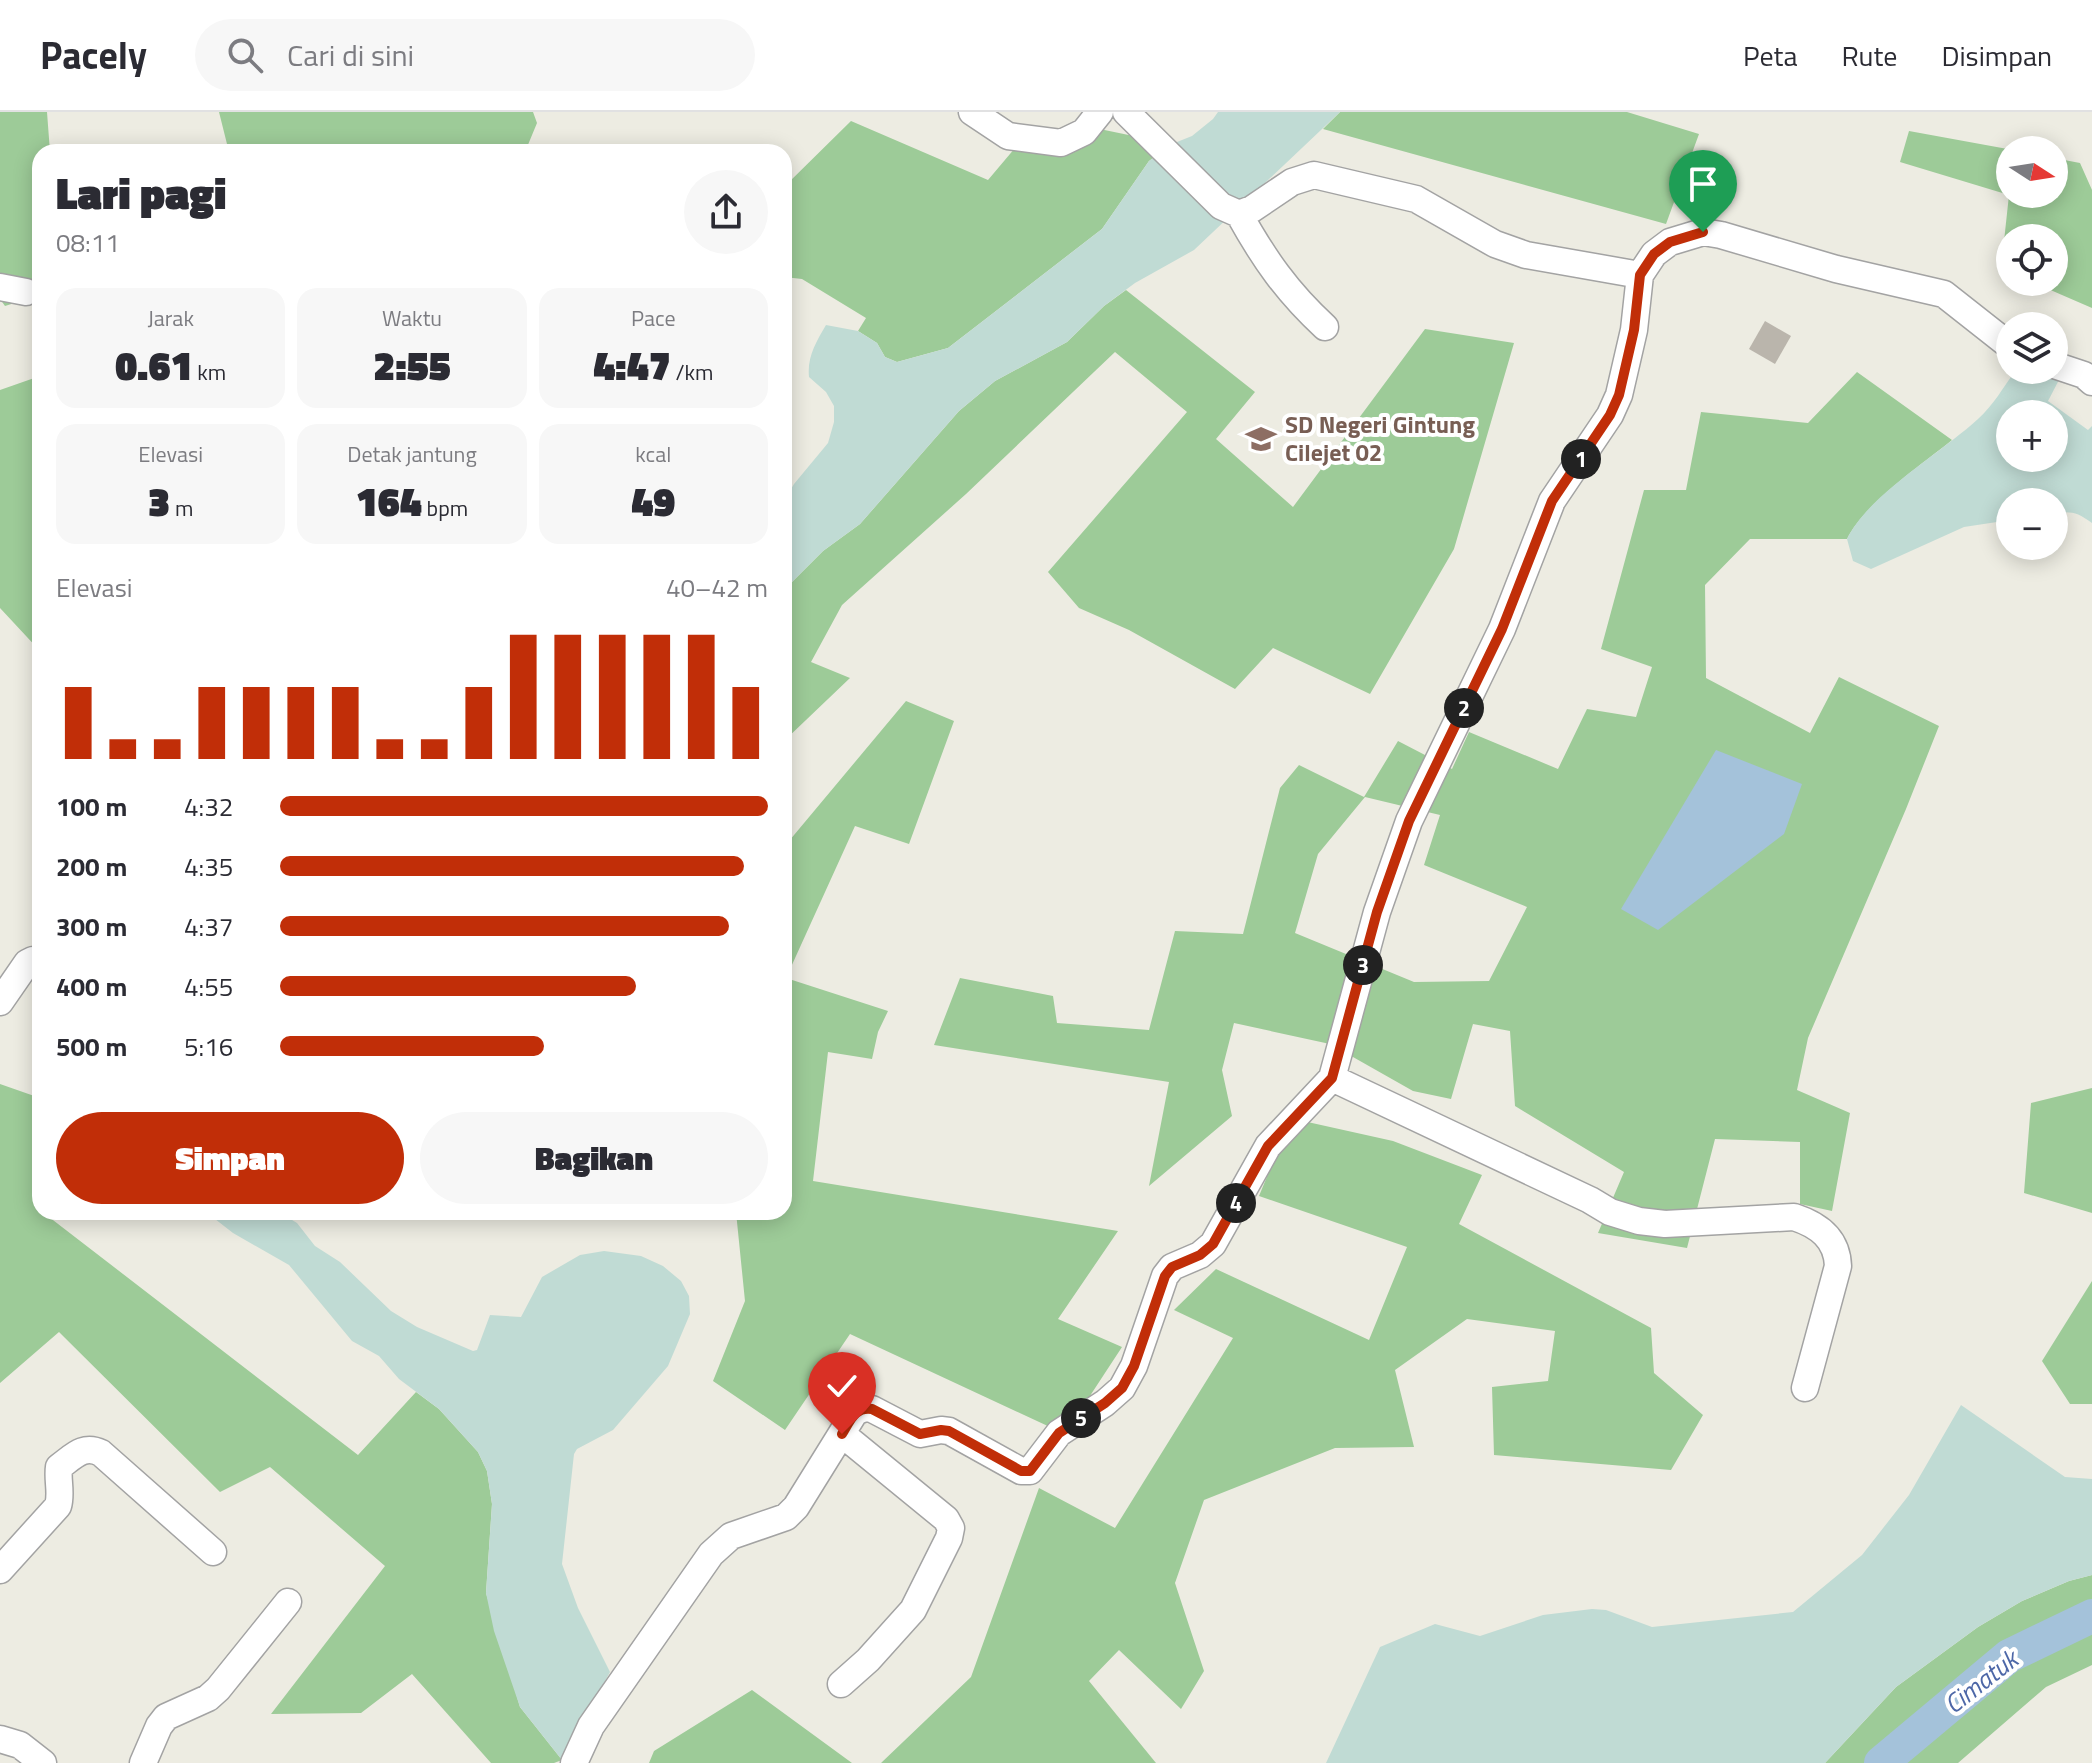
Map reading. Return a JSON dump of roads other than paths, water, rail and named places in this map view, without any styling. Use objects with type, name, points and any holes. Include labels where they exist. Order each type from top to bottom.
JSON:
[{"type":"street","points":[[972,112],[1008,136],[1061,143],[1084,132],[1100,112]]},
{"type":"street","points":[[1126,112],[1221,206],[1239,214],[1262,256],[1300,304],[1325,327]]},
{"type":"street","points":[[1239,214],[1252,209],[1292,182],[1314,175],[1416,199],[1495,244],[1526,255],[1640,275]]},
{"type":"street","points":[[574,1763],[591,1726],[711,1554],[731,1536],[786,1517],[796,1507],[855,1412],[872,1409],[920,1434],[949,1431],[1021,1471],[1030,1471],[1059,1433],[1122,1388],[1134,1366],[1165,1276],[1172,1267],[1200,1255],[1213,1244],[1268,1146],[1332,1078],[1377,912],[1409,821],[1502,629],[1552,501],[1610,415],[1619,395],[1634,330],[1640,275],[1654,254],[1670,242],[1703,232],[1721,235],[1836,269],[1944,294],[1996,335]]},
{"type":"street","points":[[0,287],[26,292]]},
{"type":"street","points":[[2068,370],[2084,375],[2092,382]]},
{"type":"street","points":[[0,1002],[27,963],[32,960]]},
{"type":"street","points":[[1332,1078],[1610,1212],[1639,1221],[1665,1224],[1794,1217],[1811,1222],[1823,1231],[1838,1252],[1838,1266],[1805,1388]]},
{"type":"street","points":[[841,1684],[868,1660],[913,1610],[951,1528],[946,1519],[842,1434]]},
{"type":"street","points":[[0,1570],[58,1506],[59,1467],[82,1450],[93,1449],[213,1552]]},
{"type":"street","points":[[143,1763],[166,1717],[208,1698],[218,1689],[288,1602]]},
{"type":"street","points":[[0,1739],[20,1745],[43,1763]]},
{"type":"waterway","name":"Cimatuk","points":[[1881,1763],[2009,1656],[2092,1616]]},
{"type":"place","name":"SD Negeri Gintung Cilejet 02","points":[[1261,439]]}]
